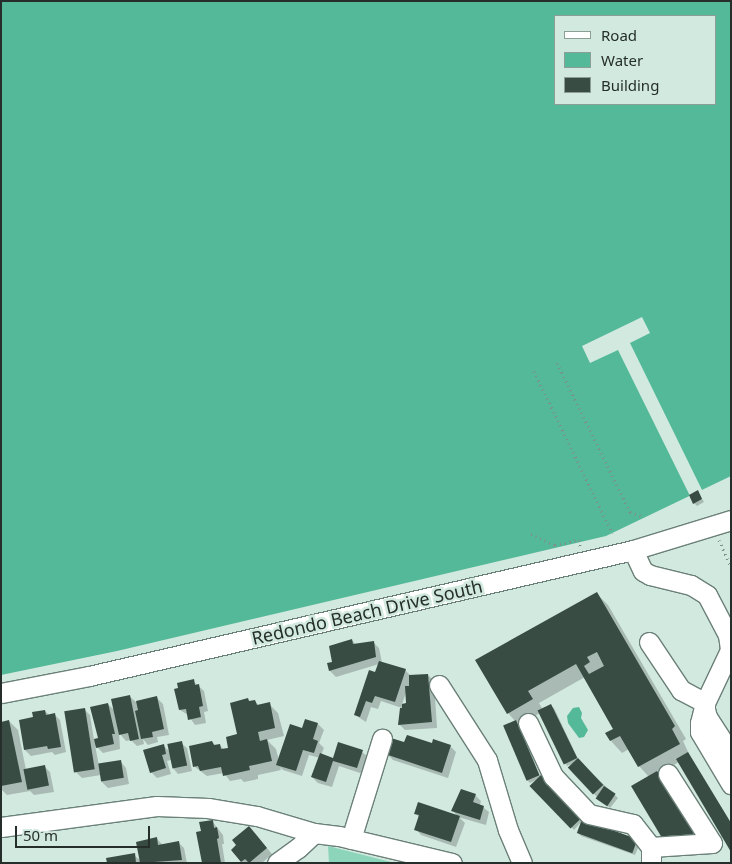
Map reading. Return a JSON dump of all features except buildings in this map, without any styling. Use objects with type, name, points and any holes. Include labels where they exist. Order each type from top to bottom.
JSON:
[{"type":"street","name":"Redondo Beach Drive South","points":[[1,693],[89,676],[633,550],[731,520]]},
{"type":"street","points":[[633,550],[643,571],[650,575],[691,585],[707,595],[728,635],[729,660],[705,703],[700,723],[700,732],[731,784]]},
{"type":"street","points":[[649,642],[681,690],[705,703]]},
{"type":"street","points":[[439,685],[487,760],[508,830],[522,863]]},
{"type":"street","points":[[705,703],[706,718],[731,754]]},
{"type":"street","points":[[528,723],[552,776],[589,814],[634,824],[651,855],[712,842],[668,774]]},
{"type":"street","points":[[351,839],[382,739]]},
{"type":"street","points":[[1,827],[157,806],[208,808],[257,816],[314,833],[351,839],[452,863]]},
{"type":"street","points":[[277,863],[298,848],[314,833]]},
{"type":"path","points":[[557,363],[630,512],[644,518]]},
{"type":"path","points":[[534,371],[612,533]]},
{"type":"path","points":[[530,534],[555,545],[579,540]]},
{"type":"shaded area","points":[[328,846],[395,863],[329,863]]},
{"type":"water","points":[[1,1],[731,1],[731,476],[606,536],[117,651],[1,675]]},
{"type":"water","points":[[579,707],[582,713],[581,718],[588,730],[584,737],[579,738],[568,723],[567,716],[573,708]]},
{"type":"pier","points":[[642,317],[650,333],[630,343],[703,492],[691,498],[618,350],[590,363],[582,346]]}]
